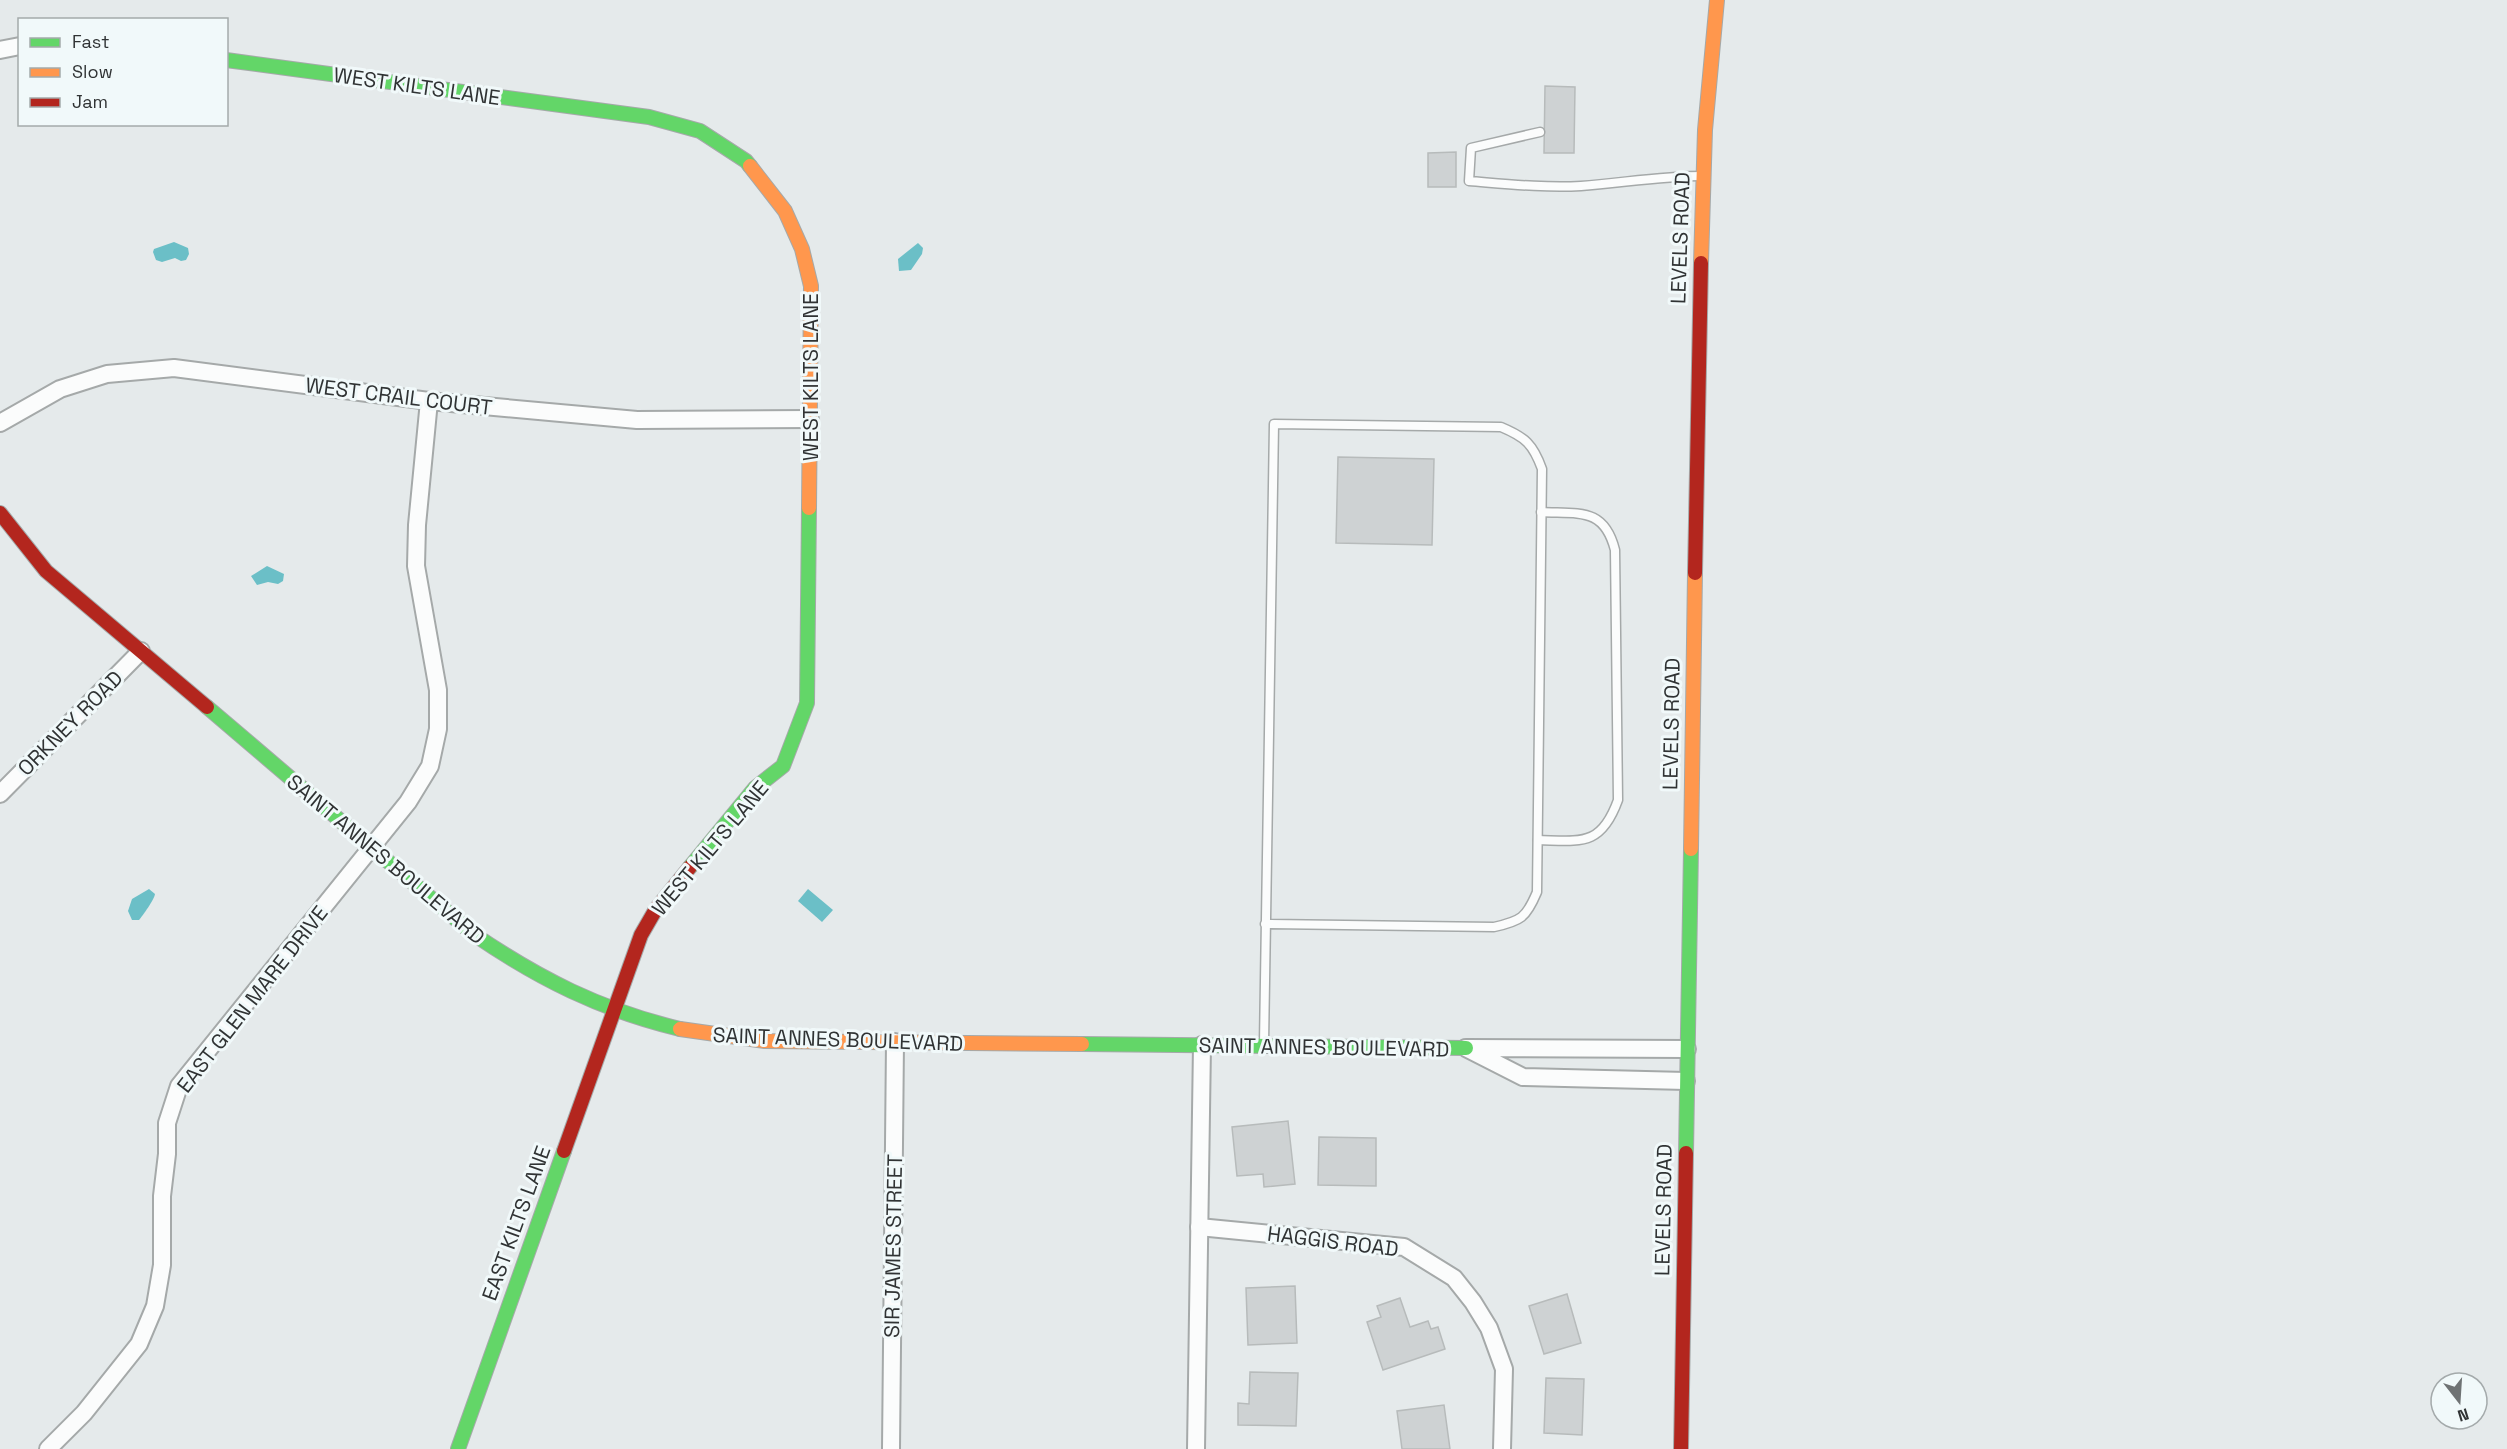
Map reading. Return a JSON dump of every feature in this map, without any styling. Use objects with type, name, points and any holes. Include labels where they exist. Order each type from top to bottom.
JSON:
[{"type":"street","name":"LEVELS ROAD","points":[[1681,1449],[1703,176],[1717,0]]},
{"type":"street","points":[[0,50],[18,46]]},
{"type":"street","name":"WEST KILTS LANE","points":[[228,60],[649,117],[700,131],[746,161],[784,211],[802,249],[811,286],[807,703],[795,740],[783,766],[755,788],[656,909],[641,935],[613,1011]]},
{"type":"street","name":"WEST CRAIL COURT","points":[[0,423],[60,389],[107,375],[174,368],[429,401],[637,420],[810,419]]},
{"type":"street","name":"EAST GLEN MARE DRIVE","points":[[48,1449],[84,1413],[139,1344],[155,1306],[162,1266],[162,1196],[167,1123],[179,1086],[408,802],[430,766],[438,729],[438,690],[416,566],[417,525],[429,401]]},
{"type":"street","name":"SAINT ANNES BOULEVARD","points":[[0,513],[46,571],[446,912],[501,955],[559,988],[646,1023],[724,1038],[765,1041],[1687,1049]]},
{"type":"street","name":"ORKNEY ROAD","points":[[0,794],[141,651]]},
{"type":"street","name":"EAST KILTS LANE","points":[[458,1449],[613,1011]]},
{"type":"street","name":"SIR JAMES STREET","points":[[891,1449],[895,1042]]},
{"type":"street","points":[[1196,1449],[1202,1045]]},
{"type":"street","name":"SAINT ANNES BOULEVARD","points":[[1466,1048],[1523,1077],[1686,1081]]},
{"type":"street","name":"HAGGIS ROAD","points":[[1199,1227],[1404,1247],[1454,1278],[1473,1302],[1489,1328],[1504,1370],[1502,1449]]},
{"type":"lane","points":[[1540,132],[1471,148],[1469,181],[1543,187],[1581,186],[1670,176],[1703,176]]},
{"type":"lane","points":[[1263,1046],[1265,924],[1274,424],[1501,427],[1520,435],[1535,450],[1542,469],[1537,892],[1528,913],[1514,923],[1494,927],[1265,924]]},
{"type":"lane","points":[[1538,840],[1581,841],[1597,835],[1611,819],[1618,800],[1615,550],[1611,534],[1603,523],[1588,515],[1541,512]]},
{"type":"water","points":[[174,242],[188,248],[189,254],[186,260],[181,261],[175,258],[162,262],[156,260],[154,249]]},
{"type":"water","points":[[918,243],[923,248],[922,254],[911,270],[899,271],[898,259]]},
{"type":"water","points":[[267,566],[284,574],[283,581],[278,584],[268,582],[257,585],[251,576]]},
{"type":"water","points":[[149,889],[155,894],[153,900],[139,920],[132,920],[128,911],[132,899]]},
{"type":"water","points":[[808,889],[833,910],[822,922],[798,901]]},
{"type":"building","points":[[1545,86],[1575,87],[1574,153],[1544,153]]},
{"type":"building","points":[[1456,152],[1456,187],[1428,187],[1428,153]]},
{"type":"building","points":[[1338,457],[1434,459],[1432,545],[1336,543]]},
{"type":"building","points":[[1288,1121],[1295,1184],[1264,1187],[1263,1174],[1237,1176],[1232,1127]]},
{"type":"building","points":[[1319,1137],[1376,1138],[1376,1186],[1318,1185]]},
{"type":"building","points":[[1295,1286],[1297,1343],[1248,1345],[1246,1288]]},
{"type":"building","points":[[1567,1294],[1581,1343],[1544,1354],[1529,1306]]},
{"type":"building","points":[[1400,1298],[1410,1327],[1428,1321],[1431,1329],[1438,1327],[1445,1349],[1383,1370],[1367,1322],[1381,1317],[1377,1306]]},
{"type":"building","points":[[1250,1372],[1298,1373],[1296,1426],[1238,1425],[1238,1403],[1249,1404]]},
{"type":"building","points":[[1546,1378],[1584,1379],[1582,1435],[1544,1433]]},
{"type":"building","points":[[1444,1405],[1450,1449],[1402,1449],[1397,1411]]},
{"type":"traffic: fast","points":[[228,60],[649,117],[700,131],[746,161],[750,166]]},
{"type":"traffic: fast","points":[[690,867],[755,788],[783,766],[807,703],[809,508]]},
{"type":"traffic: fast","points":[[207,707],[472,933],[546,979],[597,1002],[680,1029]]},
{"type":"traffic: fast","points":[[1686,1153],[1691,849]]},
{"type":"traffic: fast","points":[[1082,1044],[1466,1048]]},
{"type":"traffic: fast","points":[[458,1449],[564,1151]]},
{"type":"traffic: slow","points":[[1701,263],[1705,130],[1717,0]]},
{"type":"traffic: slow","points":[[750,166],[785,211],[802,249],[811,286],[809,508]]},
{"type":"traffic: slow","points":[[1691,849],[1695,573]]},
{"type":"traffic: slow","points":[[680,1029],[765,1041],[1082,1044]]},
{"type":"traffic: jam","points":[[1695,573],[1701,263]]},
{"type":"traffic: jam","points":[[0,513],[46,571],[207,707]]},
{"type":"traffic: jam","points":[[564,1151],[641,935],[656,909],[690,867]]},
{"type":"traffic: jam","points":[[1681,1449],[1686,1153]]}]
